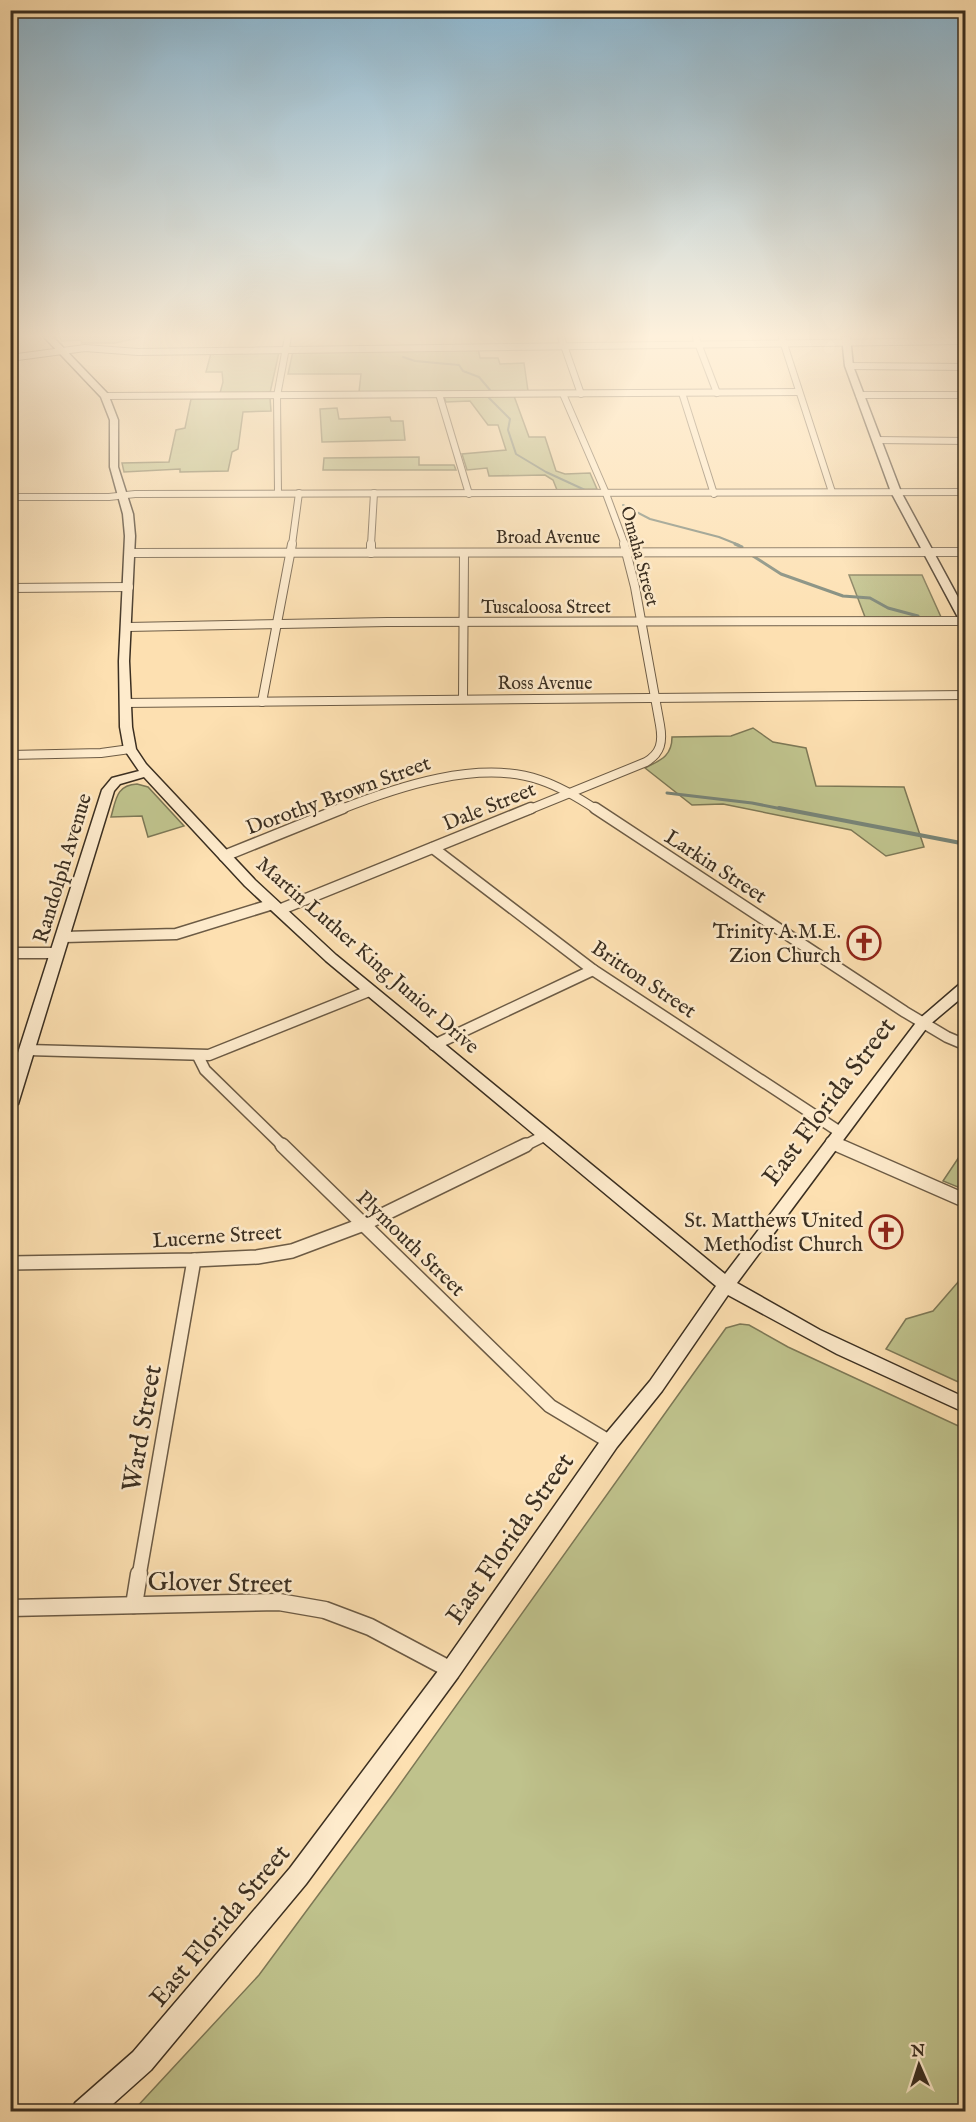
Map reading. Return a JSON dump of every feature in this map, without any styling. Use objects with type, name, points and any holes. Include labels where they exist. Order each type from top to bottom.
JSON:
[{"type":"main road","name":"Martin Luther King Junior Drive","points":[[114,436],[113,461],[129,524],[131,553],[124,703],[130,749],[147,772],[224,856],[276,907],[369,991],[726,1285],[762,1308],[855,1355],[966,1406]]},
{"type":"main road","points":[[874,436],[896,492],[965,622]]},
{"type":"main road","name":"Randolph Avenue","points":[[10,1104],[108,790],[117,781],[147,772]]},
{"type":"main road","name":"East Florida Street","points":[[84,2112],[142,2061],[298,1876],[451,1670],[610,1442],[656,1386],[726,1285],[836,1137],[923,1023],[966,986]]},
{"type":"street","points":[[277,436],[278,493]]},
{"type":"street","points":[[452,436],[469,494]]},
{"type":"street","name":"Omaha Street","points":[[581,436],[607,494],[627,552],[643,622],[654,698]]},
{"type":"street","points":[[696,436],[714,494]]},
{"type":"street","points":[[814,436],[832,492]]},
{"type":"street","points":[[876,440],[966,441]]},
{"type":"street","points":[[10,497],[99,498],[122,495],[278,493],[966,492]]},
{"type":"street","points":[[262,702],[291,553],[299,493]]},
{"type":"street","points":[[371,553],[374,493]]},
{"type":"street","points":[[463,698],[464,552]]},
{"type":"street","name":"Broad Avenue","points":[[131,553],[966,552]]},
{"type":"street","points":[[10,588],[129,587]]},
{"type":"street","name":"Tuscaloosa Street","points":[[127,627],[276,623],[965,622]]},
{"type":"street","name":"Ross Avenue","points":[[124,703],[966,695]]},
{"type":"street","name":"Dale Street","points":[[64,937],[176,934],[276,907],[433,848],[631,768],[658,752],[661,742],[654,698]]},
{"type":"street","points":[[10,756],[101,753],[130,749]]},
{"type":"street","name":"Dorothy Brown Street","points":[[224,856],[351,805],[447,775],[484,772],[520,775],[553,784],[570,792]]},
{"type":"street","name":"Larkin Street","points":[[570,792],[923,1023],[947,1038],[966,1045]]},
{"type":"street","name":"Britton Street","points":[[433,848],[593,970],[836,1137],[966,1201]]},
{"type":"street","points":[[10,953],[58,953]]},
{"type":"street","points":[[434,1045],[593,970]]},
{"type":"street","points":[[28,1050],[198,1056],[219,1052],[369,991]]},
{"type":"street","name":"Plymouth Street","points":[[198,1056],[205,1070],[550,1406],[610,1442]]},
{"type":"street","name":"Lucerne Street","points":[[10,1263],[194,1260],[257,1257],[291,1251],[364,1224],[544,1136]]},
{"type":"street","name":"Ward Street","points":[[134,1605],[194,1260]]},
{"type":"street","name":"Glover Street","points":[[10,1608],[279,1602],[325,1610],[370,1627],[451,1670]]},
{"type":"green space","points":[[175,436],[240,436],[238,449],[232,452],[228,471],[180,472],[180,469],[124,472],[122,463],[169,462]]},
{"type":"green space","points":[[322,436],[405,436],[405,440],[322,442]]},
{"type":"green space","points":[[502,436],[545,437],[556,471],[565,474],[590,473],[597,489],[557,490],[553,480],[545,475],[489,476],[487,468],[467,470],[462,454],[506,450]]},
{"type":"green space","points":[[419,457],[419,465],[454,465],[456,470],[323,470],[324,458]]},
{"type":"green space","points":[[849,575],[922,575],[941,617],[865,617]]},
{"type":"green space","points":[[753,728],[773,742],[806,748],[816,786],[904,787],[924,847],[886,856],[851,830],[723,804],[692,805],[645,768],[661,760],[668,753],[672,737],[731,736]]},
{"type":"green space","points":[[137,784],[148,787],[184,826],[148,837],[142,816],[111,817],[121,790]]},
{"type":"green space","points":[[965,1148],[965,1190],[943,1181]]},
{"type":"green space","points":[[965,1274],[965,1385],[886,1349],[906,1319],[933,1311]]},
{"type":"green space","points":[[740,1324],[749,1325],[788,1347],[965,1429],[965,2111],[133,2111],[259,1975],[393,1794],[726,1328]]},
{"type":"waterway","points":[[510,436],[516,454],[546,472],[585,490]]},
{"type":"waterway","points":[[623,505],[650,519],[719,537],[739,545]]},
{"type":"waterway","points":[[735,544],[742,547]]},
{"type":"waterway","points":[[753,556],[781,574],[843,596],[870,598],[888,608],[918,616]]},
{"type":"waterway","points":[[667,793],[752,803],[787,810]]},
{"type":"waterway","points":[[779,808],[966,844]]},
{"type":"place","name":"Trinity A.M.E. Zion Church","points":[[864,943]]},
{"type":"place","name":"St. Matthews United Methodist Church","points":[[886,1232]]}]
